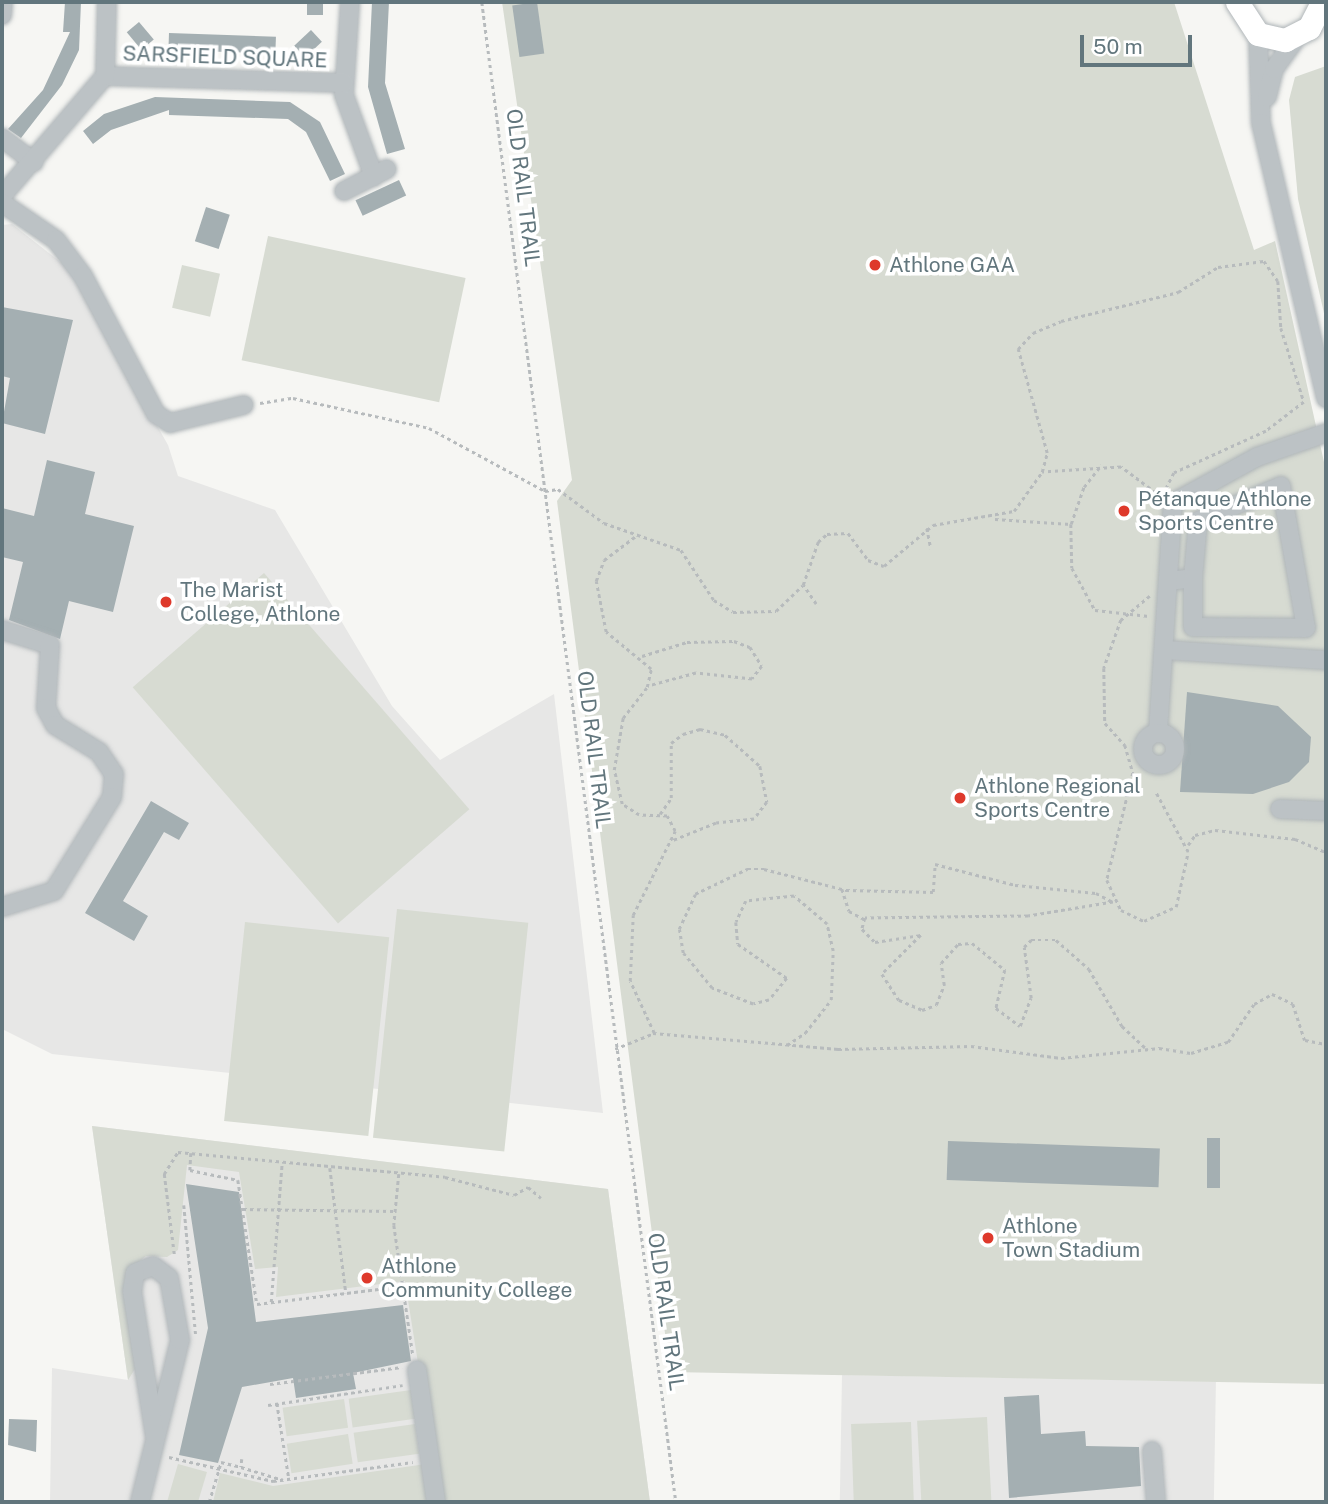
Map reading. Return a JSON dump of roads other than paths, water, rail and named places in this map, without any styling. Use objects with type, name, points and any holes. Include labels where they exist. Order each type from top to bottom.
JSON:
[{"type":"main road","points":[[1237,2],[1258,34],[1298,36],[1322,13]]},
{"type":"street","points":[[2,15],[3,2]]},
{"type":"street","name":"SARSFIELD SQUARE","points":[[2,195],[34,162],[105,76],[107,2]]},
{"type":"street","name":"SARSFIELD SQUARE","points":[[344,191],[381,173],[344,83],[350,2]]},
{"type":"street","points":[[1258,34],[1266,136],[1326,398]]},
{"type":"street","points":[[1266,136],[1272,75],[1298,36]]},
{"type":"street","name":"SARSFIELD SQUARE","points":[[105,76],[344,83]]},
{"type":"street","points":[[2,138],[34,162]]},
{"type":"street","points":[[2,203],[56,240],[83,276],[156,414],[170,423],[244,405]]},
{"type":"street","points":[[1158,732],[1173,503],[1257,457],[1326,433]]},
{"type":"street","points":[[1281,486],[1306,628],[1193,627],[1193,578],[1198,521],[1281,486]]},
{"type":"street","points":[[1169,580],[1193,578]]},
{"type":"street","points":[[1241,655],[1244,628]]},
{"type":"street","points":[[2,630],[50,645],[46,708],[55,725],[99,752],[114,774],[112,797],[54,891],[2,907]]},
{"type":"street","points":[[1165,650],[1326,660]]},
{"type":"street","points":[[1280,809],[1326,811]]},
{"type":"street","points":[[140,1502],[155,1436],[177,1370],[180,1340],[169,1278],[153,1266],[135,1273],[132,1291],[155,1436]]},
{"type":"street","points":[[418,1376],[436,1502]]},
{"type":"street","points":[[1152,1451],[1156,1502]]},
{"type":"place","name":"Athlone GAA","points":[[875,265]]},
{"type":"place","name":"Pétanque Athlone Sports Centre","points":[[1124,511]]},
{"type":"place","name":"The Marist College, Athlone","points":[[166,602]]},
{"type":"place","name":"Athlone Regional Sports Centre","points":[[960,798]]},
{"type":"place","name":"Athlone Town Stadium","points":[[988,1238]]},
{"type":"place","name":"Athlone Community College","points":[[367,1278]]}]
